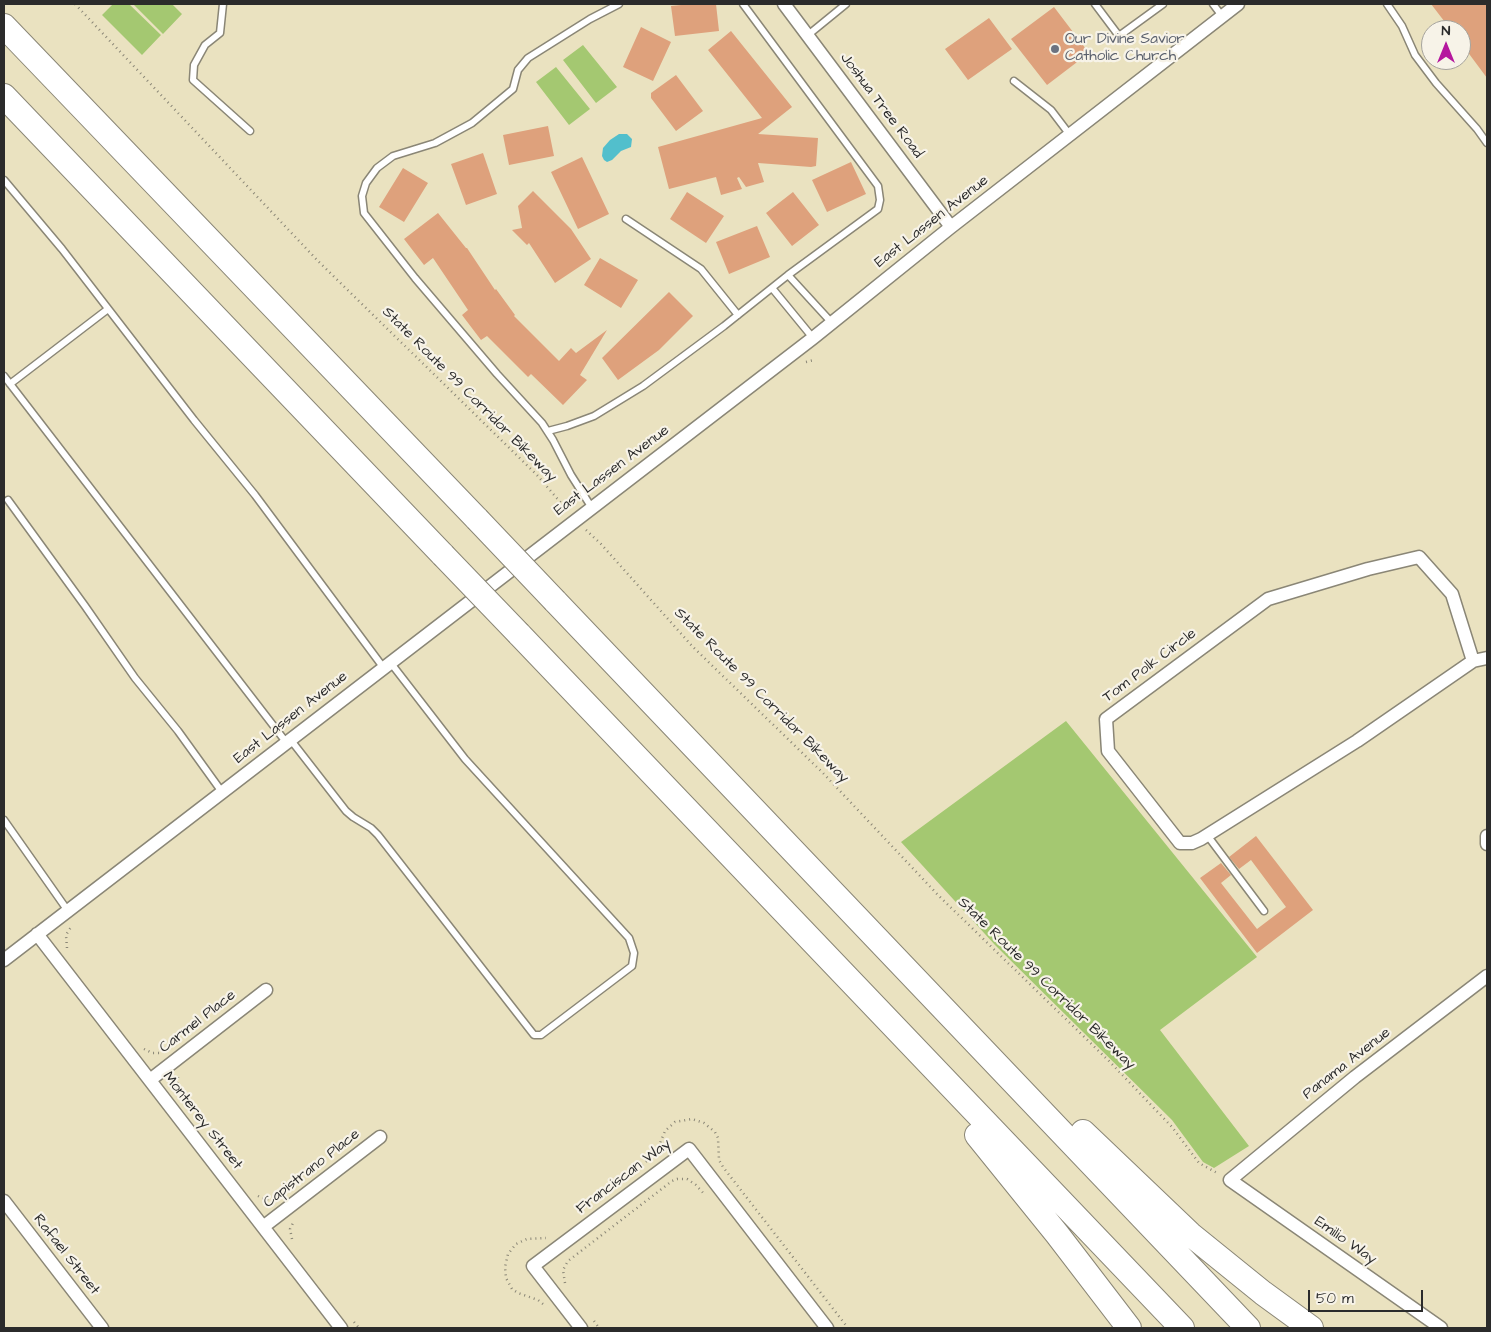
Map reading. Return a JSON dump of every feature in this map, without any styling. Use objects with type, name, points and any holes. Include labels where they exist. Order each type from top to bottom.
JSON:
[{"type":"highway","points":[[4,26],[1248,1328]]},
{"type":"highway","points":[[4,96],[1182,1328]]},
{"type":"highway","points":[[912,1047],[955,1106],[1129,1328]]},
{"type":"highway","points":[[1009,1076],[1031,1082],[1190,1234],[1263,1293],[1311,1328]]},
{"type":"street","name":"Joshua Tree Road","points":[[784,4],[951,227]]},
{"type":"street","name":"East Lassen Avenue","points":[[4,960],[575,519],[592,508],[813,338],[951,227],[1238,4]]},
{"type":"street","name":"Tom Polk Circle","points":[[1473,661],[1452,594],[1419,557],[1368,569],[1268,599],[1106,719],[1108,751],[1180,843],[1192,843],[1357,740],[1473,661],[1487,658]]},
{"type":"street","points":[[1487,836],[1487,844]]},
{"type":"street","name":"Monterey Street","points":[[37,934],[341,1328]]},
{"type":"street","name":"Panama Avenue","points":[[1230,1180],[1355,1077],[1487,976]]},
{"type":"street","name":"Carmel Place","points":[[150,1080],[266,990]]},
{"type":"street","name":"Capistrano Place","points":[[263,1227],[380,1137]]},
{"type":"street","name":"Franciscan Way","points":[[580,1328],[533,1266],[689,1149],[827,1328]]},
{"type":"street","name":"Emilio Way","points":[[1230,1180],[1441,1328]]},
{"type":"street","name":"Rafael Street","points":[[4,1201],[102,1328]]},
{"type":"lane","points":[[223,4],[220,33],[205,45],[194,65],[192,80],[250,131]]},
{"type":"lane","points":[[592,508],[571,475],[548,431],[415,278],[364,213],[362,196],[366,183],[377,168],[393,156],[435,143],[472,123],[513,89],[518,70],[528,58],[590,18],[619,4]]},
{"type":"lane","points":[[548,431],[594,416],[643,386],[878,209],[880,200],[878,186],[744,4]]},
{"type":"lane","points":[[808,35],[846,4]]},
{"type":"lane","points":[[1095,4],[1119,36],[1163,4]]},
{"type":"lane","points":[[1213,4],[1222,16]]},
{"type":"lane","points":[[1387,4],[1402,26],[1420,62],[1487,143]]},
{"type":"lane","points":[[1014,81],[1051,110],[1070,135]]},
{"type":"lane","points":[[4,180],[62,249],[387,665],[465,759],[628,938],[634,952],[632,966],[541,1035],[534,1035],[378,835],[346,811],[288,741],[4,376]]},
{"type":"lane","points":[[626,218],[701,268],[738,314]]},
{"type":"lane","points":[[788,275],[832,323]]},
{"type":"lane","points":[[772,288],[813,338]]},
{"type":"lane","points":[[10,384],[108,309]]},
{"type":"lane","points":[[8,500],[135,678],[178,731],[222,792]]},
{"type":"lane","points":[[4,820],[68,911]]},
{"type":"lane","points":[[1207,835],[1264,911]]},
{"type":"path","name":"State Route 99 Corridor Bikeway","points":[[75,4],[318,261],[537,475],[693,647],[823,773],[938,895],[1109,1060],[1172,1127],[1199,1163],[1230,1180]]},
{"type":"path","points":[[68,951],[65,943],[66,935],[74,924]]},
{"type":"path","points":[[140,1044],[152,1053],[165,1052]]},
{"type":"path","points":[[180,1073],[177,1087],[182,1099]]},
{"type":"path","points":[[639,1168],[656,1153],[665,1131],[675,1122],[692,1119],[704,1123],[715,1132],[718,1138],[719,1160],[723,1167],[848,1328]]},
{"type":"path","points":[[566,1285],[564,1270],[568,1261],[672,1181],[687,1179],[696,1185],[706,1196]]},
{"type":"path","points":[[254,1192],[264,1200],[278,1200]]},
{"type":"path","points":[[293,1242],[290,1229],[295,1220]]},
{"type":"path","points":[[547,1308],[538,1300],[512,1289],[506,1278],[504,1267],[508,1254],[516,1244],[527,1239],[542,1239],[550,1236]]},
{"type":"path","points":[[353,1320],[359,1328]]},
{"type":"path","points":[[594,1321],[599,1328]]},
{"type":"green space","points":[[113,4],[129,4],[161,35],[142,55],[102,15]]},
{"type":"green space","points":[[133,4],[172,4],[182,14],[163,34]]},
{"type":"green space","points":[[583,45],[617,87],[596,103],[563,60]]},
{"type":"green space","points":[[556,67],[590,109],[569,125],[536,82]]},
{"type":"green space","points":[[1066,721],[1257,957],[1160,1030],[1249,1146],[1214,1168],[1203,1162],[1172,1120],[995,945],[901,842]]},
{"type":"water","points":[[619,134],[627,134],[632,139],[631,147],[621,151],[612,160],[607,162],[602,156],[603,148]]},
{"type":"building","points":[[716,4],[719,31],[675,36],[671,6]]},
{"type":"building","points":[[1431,4],[1487,4],[1487,78],[1471,56],[1471,20],[1443,20]]},
{"type":"building","points":[[1054,7],[1089,53],[1047,85],[1011,39]]},
{"type":"building","points":[[989,18],[1012,49],[968,80],[945,49]]},
{"type":"building","points":[[641,27],[671,42],[653,81],[623,67]]},
{"type":"building","points":[[731,31],[792,107],[758,134],[818,138],[816,166],[758,163],[764,182],[746,187],[739,177],[737,178],[742,189],[721,195],[716,177],[669,189],[658,147],[762,118],[708,50]]},
{"type":"building","points":[[676,75],[703,111],[676,131],[651,98],[651,93]]},
{"type":"building","points":[[548,126],[554,156],[509,165],[503,135]]},
{"type":"building","points":[[483,153],[497,194],[466,205],[451,164]]},
{"type":"building","points":[[582,157],[609,214],[578,229],[551,172]]},
{"type":"building","points":[[851,162],[866,194],[827,212],[812,180]]},
{"type":"building","points":[[403,168],[428,183],[404,222],[379,207]]},
{"type":"building","points":[[533,191],[571,229],[591,259],[555,283],[529,243],[527,245],[512,230],[522,228],[518,206]]},
{"type":"building","points":[[687,192],[724,216],[706,243],[670,219]]},
{"type":"building","points":[[793,192],[819,225],[792,246],[766,213]]},
{"type":"building","points":[[438,213],[467,248],[514,316],[559,361],[571,348],[576,353],[607,330],[580,375],[587,380],[563,405],[531,374],[528,377],[487,336],[481,340],[462,315],[468,310],[433,258],[424,265],[404,239]]},
{"type":"building","points":[[757,226],[770,257],[729,274],[716,242]]},
{"type":"building","points":[[600,258],[638,280],[621,308],[584,285]]},
{"type":"building","points":[[669,292],[693,316],[659,350],[618,380],[602,358]]},
{"type":"building","points":[[1256,836],[1313,910],[1257,953],[1200,878],[1221,863],[1231,875],[1221,883],[1257,929],[1286,907],[1251,860],[1239,869],[1229,857]]},
{"type":"place","name":"Our Divine Savior Catholic Church","points":[[1055,49]]}]
